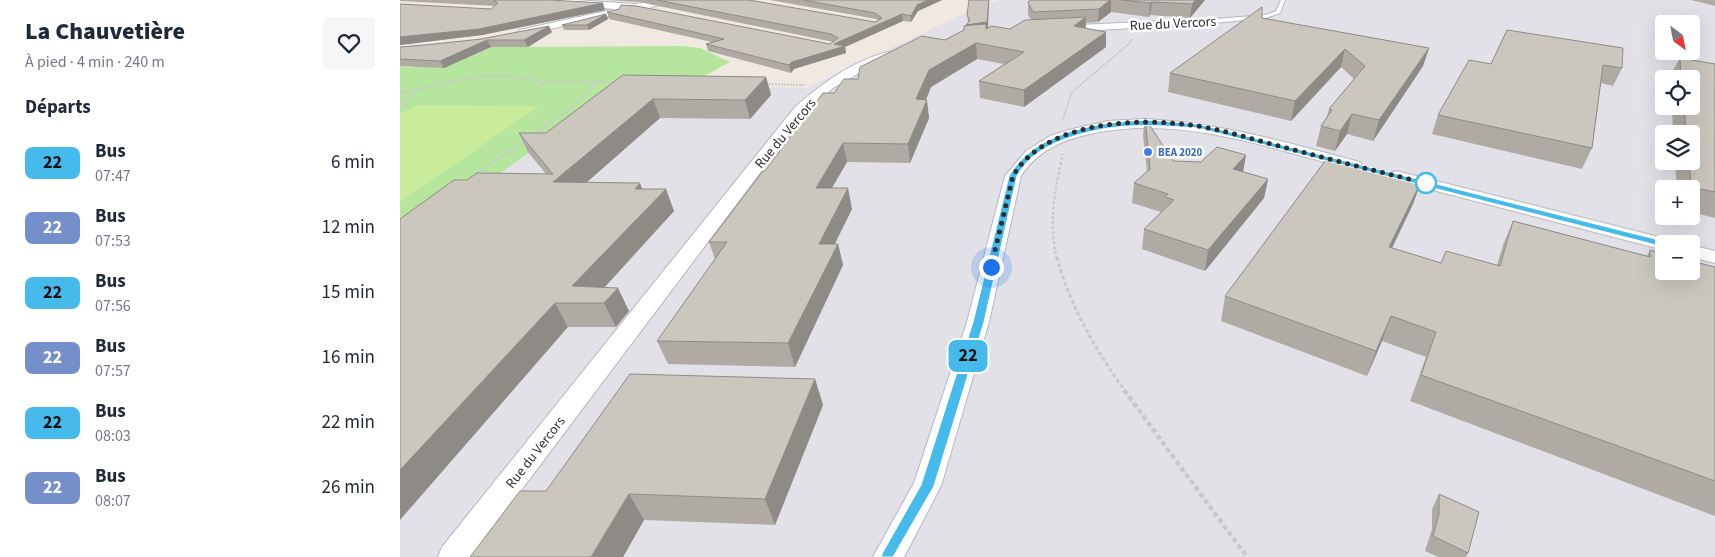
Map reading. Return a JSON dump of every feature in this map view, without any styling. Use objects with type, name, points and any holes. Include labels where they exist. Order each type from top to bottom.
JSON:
[{"type":"street","points":[[533,0],[638,7],[668,13]]},
{"type":"street","points":[[510,35],[670,0]]},
{"type":"street","name":"Rue du Vercors","points":[[1046,29],[1203,22]]},
{"type":"street","name":"Rue du Vercors","points":[[453,557],[800,110],[828,85],[862,66],[903,50]]},
{"type":"street","points":[[888,557],[927,486],[978,322],[1013,176],[1019,166],[1048,143],[1090,128],[1120,123],[1148,122],[1198,126],[1655,242]]},
{"type":"street","points":[[1700,253],[1715,257]]},
{"type":"lane","name":"Rue du Vercors","points":[[1203,22],[1266,16],[1278,12],[1283,0]]},
{"type":"path","points":[[1139,25],[1129,44],[1072,92],[1060,127],[1068,135],[1053,206],[1054,245],[1064,286],[1085,328],[1121,386],[1247,557]]},
{"type":"path","points":[[400,93],[464,79],[488,76],[510,76],[542,82],[624,83]]},
{"type":"path","points":[[536,89],[542,85],[542,82]]},
{"type":"path","points":[[474,176],[577,104],[595,82]]},
{"type":"path","points":[[759,84],[828,85]]},
{"type":"path","points":[[400,104],[422,88]]},
{"type":"path","points":[[400,104],[408,105]]},
{"type":"shaded area","points":[[999,0],[1715,0],[1715,557],[400,557],[400,245],[625,84],[806,88],[961,15]]},
{"type":"green space","points":[[681,46],[700,48],[730,62],[686,86],[625,84],[400,245],[400,66],[412,67],[421,63],[472,56],[491,47]]},
{"type":"green space","points":[[417,105],[539,106],[400,202],[400,114]]},
{"type":"building","points":[[493,0],[550,0],[603,3],[479,29],[400,37],[400,4],[491,9],[498,3]]},
{"type":"building","points":[[657,0],[749,0],[875,22],[882,18],[875,13],[803,0],[928,0],[917,5],[911,16],[902,14],[834,44],[845,46],[792,62],[789,65],[706,44],[724,39],[607,12],[619,9],[621,5],[637,6],[830,44],[838,38],[831,34]]},
{"type":"building","points":[[969,0],[989,0],[987,22],[966,25],[970,20],[967,15]]},
{"type":"building","points":[[1031,0],[1110,0],[1099,9],[1033,12],[1028,2]]},
{"type":"building","points":[[1121,0],[1196,0],[1192,4]]},
{"type":"building","points":[[1262,7],[1262,18],[1429,48],[1379,120],[1352,114],[1340,131],[1321,126],[1332,110],[1329,109],[1365,66],[1345,49],[1295,101],[1170,73]]},
{"type":"building","points":[[606,14],[587,25],[562,25]]},
{"type":"building","points":[[1086,17],[1074,26],[1106,32],[1024,90],[979,81],[1024,52],[976,43],[929,70],[916,99],[927,100],[908,144],[843,143],[816,188],[848,188],[819,244],[838,244],[788,343],[657,341],[727,242],[709,242],[823,93],[834,93],[844,79],[858,79],[860,67],[922,36],[945,40],[964,30],[964,26],[986,24],[986,29],[991,26],[1010,29],[1025,20]]},
{"type":"building","points":[[549,26],[524,40],[487,40],[440,61],[400,59],[400,47],[481,39]]},
{"type":"building","points":[[1507,30],[1623,48],[1622,68],[1603,65],[1592,148],[1438,115],[1469,60],[1491,64]]},
{"type":"building","points":[[1680,60],[1715,64],[1715,192],[1700,189],[1700,180],[1690,180],[1690,170],[1700,170],[1700,125],[1685,125],[1685,115],[1700,115],[1700,70],[1681,70]]},
{"type":"building","points":[[623,75],[766,77],[745,100],[653,99],[553,182],[640,183],[635,189],[666,189],[572,286],[618,288],[604,303],[555,303],[400,470],[400,219],[454,180],[467,180],[477,173],[553,174],[519,133],[546,133]]},
{"type":"building","points":[[1145,118],[1173,161],[1201,162],[1217,147],[1246,155],[1233,169],[1268,179],[1208,250],[1144,229],[1174,200],[1165,197],[1168,194],[1134,183],[1150,169]]},
{"type":"building","points":[[1328,157],[1421,182],[1389,247],[1441,263],[1446,251],[1500,266],[1513,221],[1650,257],[1650,250],[1655,251],[1655,280],[1700,280],[1700,263],[1715,267],[1715,481],[1421,375],[1436,332],[1391,316],[1376,351],[1225,296]]},
{"type":"building","points":[[630,374],[815,379],[765,499],[629,494],[591,557],[470,557],[520,491],[546,491]]},
{"type":"building","points":[[1439,494],[1479,512],[1468,553],[1433,536],[1439,514]]},
{"type":"bus line","name":"22","points":[[888,557],[927,486],[978,322],[1013,176],[1019,166],[1048,143],[1090,128],[1120,123],[1148,122],[1198,126],[1655,242]]},
{"type":"place","name":"BEA 2020","points":[[1148,152]]},
{"type":"route","points":[[991,267],[1013,176],[1019,166],[1048,143],[1090,128],[1120,123],[1148,122],[1198,126],[1426,183]]}]
